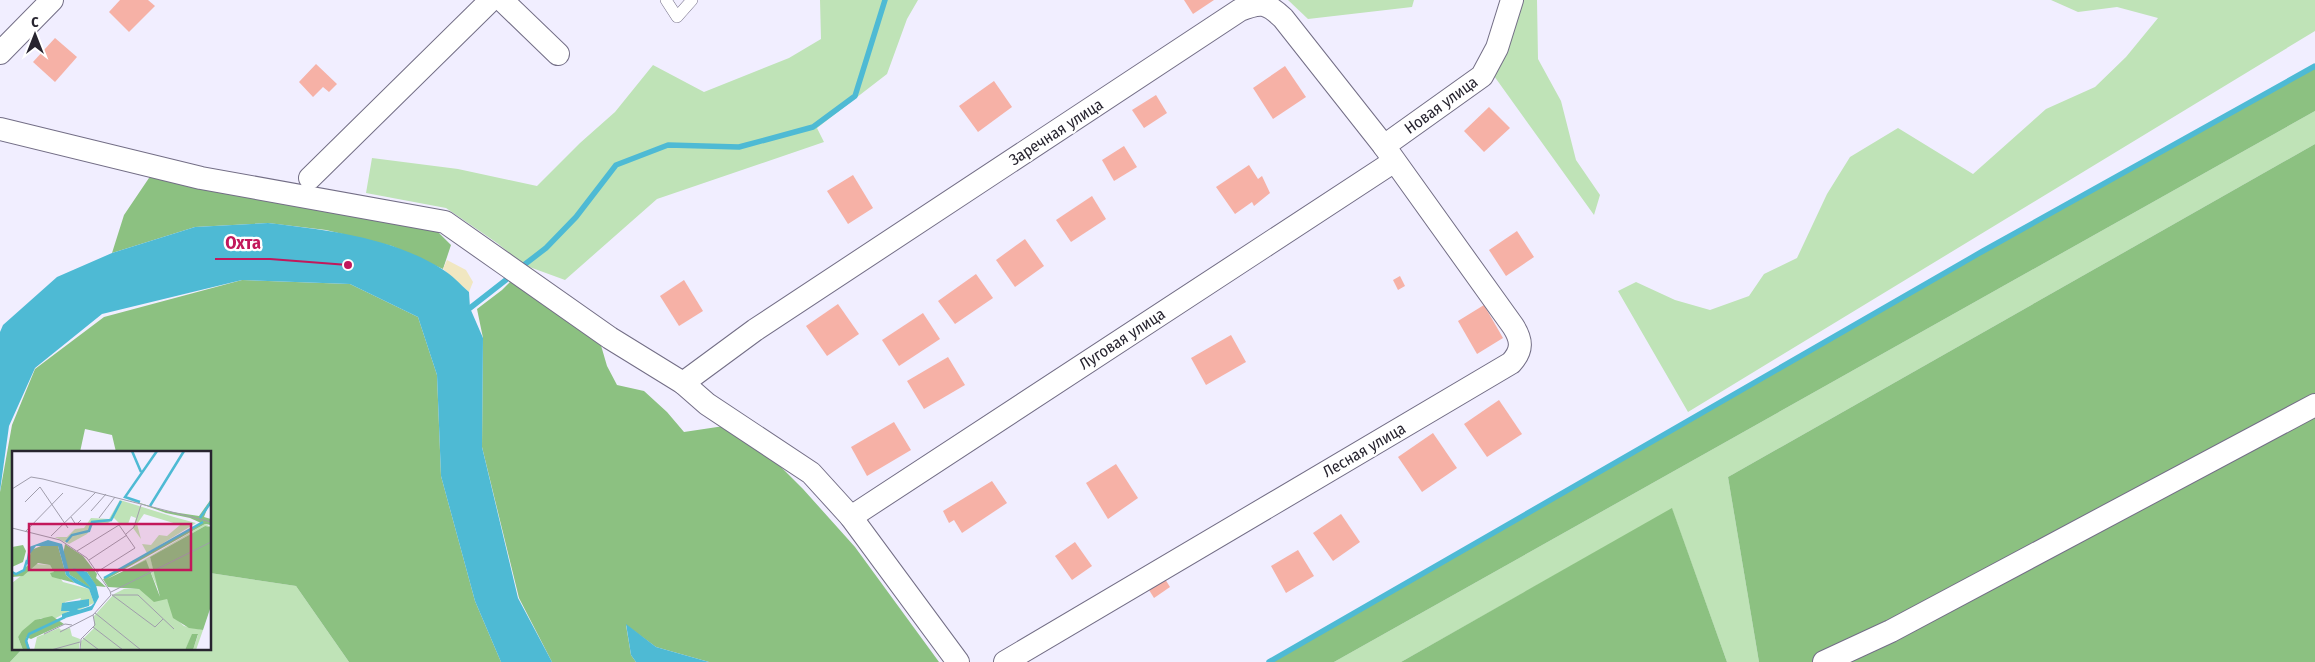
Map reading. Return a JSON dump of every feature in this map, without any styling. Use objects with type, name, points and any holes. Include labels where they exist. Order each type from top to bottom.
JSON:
[{"type":"street","points":[[0,53],[52,0]]},
{"type":"street","points":[[310,178],[491,0]]},
{"type":"street","points":[[502,0],[558,54]]},
{"type":"street","name":"Новая улица","points":[[1388,154],[1482,76],[1497,48],[1512,0]]},
{"type":"street","name":"Заречная улица","points":[[683,383],[755,330],[1240,10],[1254,5],[1265,4],[1283,18],[1388,154]]},
{"type":"street","points":[[0,129],[201,178],[445,222],[610,338],[683,383],[707,404],[811,473],[851,517],[958,662]]},
{"type":"street","name":"Луговая улица","points":[[851,517],[1388,154]]},
{"type":"street","name":"Лесная улица","points":[[1005,662],[1511,363],[1516,357],[1520,350],[1520,338],[1513,326],[1388,154]]},
{"type":"street","points":[[1824,662],[1891,631],[2315,405]]},
{"type":"lane","points":[[666,0],[677,17],[692,0]]},
{"type":"green space","points":[[820,0],[918,0],[907,19],[887,74],[817,128],[824,142],[657,199],[565,280],[524,265],[497,243],[446,208],[366,193],[372,158],[458,169],[537,186],[580,143],[615,112],[653,65],[704,92],[789,58],[821,39]]},
{"type":"green space","points":[[1288,0],[1414,0],[1412,7],[1308,19]]},
{"type":"green space","points":[[1502,0],[1537,0],[1538,59],[1561,101],[1576,160],[1600,195],[1594,215],[1484,62]]},
{"type":"green space","points":[[2051,0],[2315,0],[2315,31],[1688,412],[1618,291],[1636,282],[1675,300],[1710,310],[1749,296],[1764,274],[1797,258],[1827,194],[1850,157],[1898,128],[1973,174],[2046,109],[2095,87],[2126,57],[2158,18],[2117,7],[2078,12]]},
{"type":"green space","points":[[2315,66],[2315,111],[1334,662],[1269,662],[1983,251]]},
{"type":"green space","points":[[2315,111],[2315,144],[1728,477],[1759,662],[1727,662],[1672,509],[1401,662],[1334,662]]},
{"type":"green space","points":[[2315,144],[2315,662],[1759,662],[1728,477]]},
{"type":"green space","points":[[151,175],[436,230],[451,245],[443,269],[392,246],[326,230],[268,223],[195,227],[112,253],[124,215]]},
{"type":"green space","points":[[242,280],[350,284],[418,317],[437,375],[441,476],[475,601],[501,662],[349,662],[296,586],[211,573],[211,451],[116,451],[112,435],[85,429],[80,451],[12,451],[12,650],[21,650],[10,662],[0,662],[0,492],[12,425],[35,369],[104,317]]},
{"type":"green space","points":[[512,280],[600,342],[607,366],[617,385],[644,391],[667,412],[684,432],[724,426],[777,463],[855,547],[939,662],[709,662],[656,647],[626,625],[631,655],[636,662],[552,662],[519,598],[482,447],[483,338],[477,309]]},
{"type":"green space","points":[[1672,508],[1727,662],[1401,662]]},
{"type":"green space","points":[[211,573],[296,586],[349,662],[10,662],[21,650],[211,650]]},
{"type":"sand","points":[[447,260],[466,270],[473,282],[469,292],[443,269]]},
{"type":"water","points":[[268,223],[336,232],[402,249],[442,269],[469,292],[470,308],[483,338],[482,447],[518,598],[552,662],[501,662],[475,601],[441,476],[437,375],[418,317],[350,284],[242,280],[102,314],[35,368],[9,426],[0,491],[0,332],[3,325],[57,277],[112,253],[195,227]]},
{"type":"water","points":[[626,624],[656,647],[709,662],[636,662],[631,655]]},
{"type":"building","points":[[120,0],[148,0],[155,6],[129,32],[109,12]]},
{"type":"building","points":[[1184,0],[1214,0],[1193,14]]},
{"type":"building","points":[[55,38],[77,57],[55,82],[33,62]]},
{"type":"building","points":[[316,64],[337,84],[329,92],[323,87],[313,97],[299,82]]},
{"type":"building","points":[[1285,66],[1306,97],[1273,119],[1253,88]]},
{"type":"building","points":[[994,81],[1012,107],[978,132],[959,106]]},
{"type":"building","points":[[1156,95],[1167,113],[1144,128],[1132,110]]},
{"type":"building","points":[[1489,107],[1510,128],[1484,152],[1464,131]]},
{"type":"building","points":[[1124,146],[1137,167],[1114,181],[1102,160]]},
{"type":"building","points":[[1249,165],[1258,179],[1262,176],[1270,193],[1254,206],[1252,202],[1235,214],[1216,187]]},
{"type":"building","points":[[853,175],[873,208],[848,224],[827,191]]},
{"type":"building","points":[[1092,196],[1106,219],[1071,242],[1056,220]]},
{"type":"building","points":[[1517,231],[1534,257],[1506,276],[1489,250]]},
{"type":"building","points":[[1025,239],[1044,266],[1015,287],[996,260]]},
{"type":"building","points":[[976,274],[993,298],[955,324],[938,301]]},
{"type":"building","points":[[1400,276],[1405,286],[1398,290],[1393,280]]},
{"type":"building","points":[[684,280],[703,311],[679,326],[660,296]]},
{"type":"building","points":[[838,304],[859,334],[827,356],[806,326]]},
{"type":"building","points":[[1484,305],[1503,338],[1477,354],[1458,321]]},
{"type":"building","points":[[923,313],[940,339],[899,366],[882,340]]},
{"type":"building","points":[[1231,335],[1246,362],[1206,385],[1191,358]]},
{"type":"building","points":[[948,357],[965,385],[924,409],[907,381]]},
{"type":"building","points":[[1499,400],[1522,434],[1487,457],[1464,424]]},
{"type":"building","points":[[894,422],[911,450],[867,476],[851,447]]},
{"type":"building","points":[[1433,433],[1457,468],[1422,492],[1398,457]]},
{"type":"building","points":[[1116,464],[1138,498],[1108,519],[1086,483]]},
{"type":"building","points":[[992,481],[1007,503],[962,533],[954,520],[949,523],[943,511]]},
{"type":"building","points":[[1341,514],[1360,542],[1333,561],[1313,533]]},
{"type":"building","points":[[1075,542],[1092,566],[1072,580],[1055,556]]},
{"type":"building","points":[[1298,550],[1314,576],[1286,593],[1271,566]]},
{"type":"building","points":[[1165,579],[1170,587],[1154,598],[1149,590]]},
{"type":"waterway","points":[[520,268],[546,248],[576,217],[616,165],[668,145],[739,147],[813,127],[855,96],[885,0]]},
{"type":"waterway","points":[[1269,662],[1983,251],[2315,66]]},
{"type":"waterway","points":[[470,308],[511,276]]},
{"type":"place","name":"Охта","points":[[348,265]]}]
